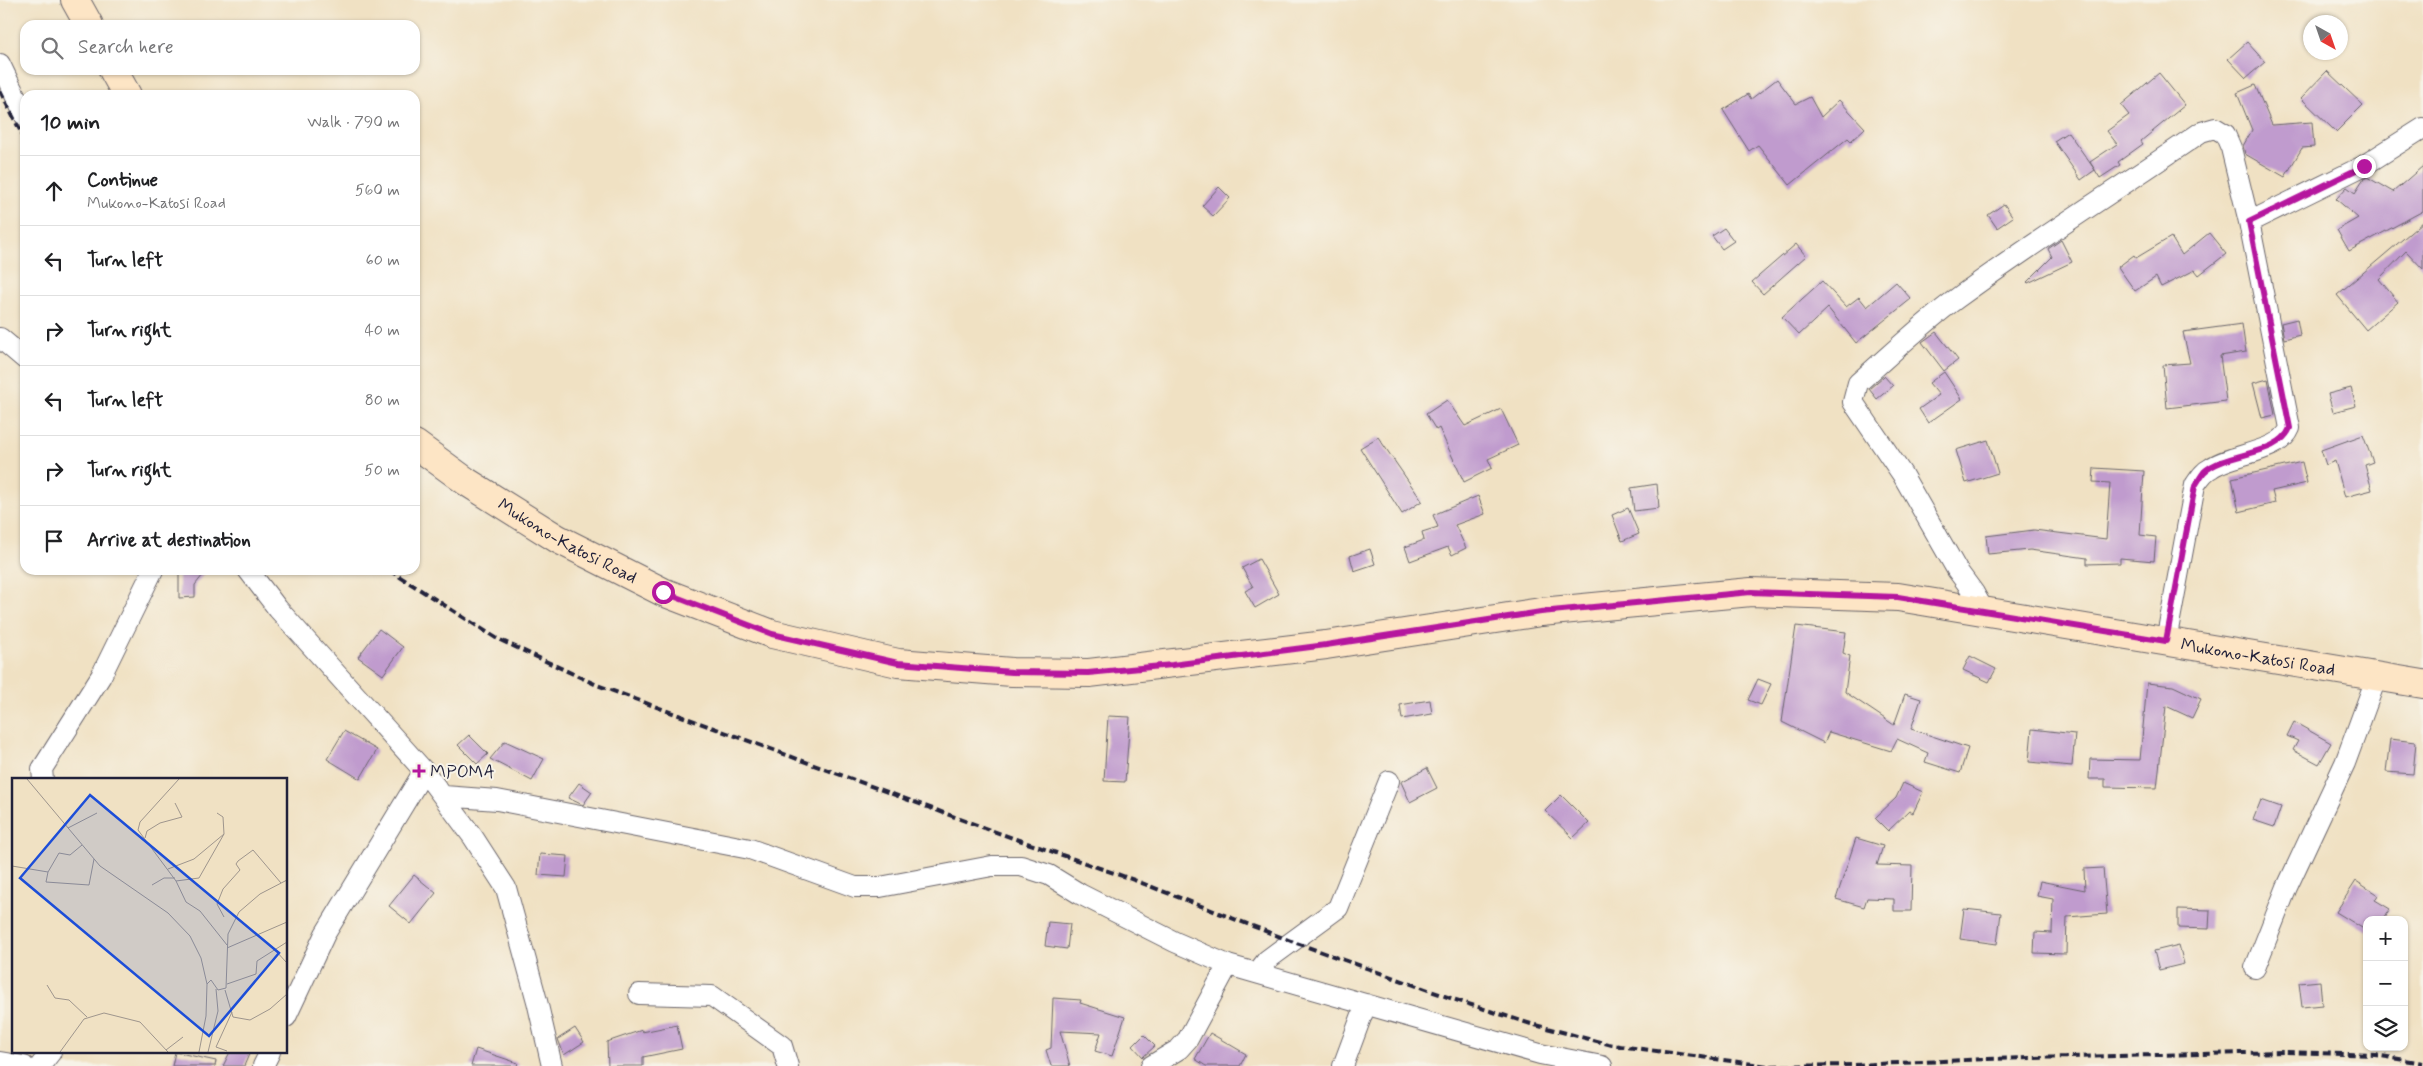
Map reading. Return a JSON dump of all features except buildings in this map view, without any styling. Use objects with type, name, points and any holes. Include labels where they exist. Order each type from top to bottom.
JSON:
[{"type":"main road","points":[[75,0],[86,20]]},
{"type":"main road","points":[[117,75],[124,90]]},
{"type":"main road","name":"Mukono-Katosi Road","points":[[420,448],[467,482],[558,539],[663,592],[772,634],[898,663],[1012,672],[1088,673],[1326,645],[1541,612],[1751,592],[1898,597],[2423,684]]},
{"type":"street","points":[[0,64],[20,106]]},
{"type":"street","points":[[1984,611],[1974,593],[1957,570],[1902,474],[1853,402],[1858,383],[1954,300],[2040,238],[2117,191],[2201,132],[2215,128],[2225,134],[2232,148],[2249,222],[2290,428],[2286,436],[2276,443],[2212,466],[2203,473],[2195,486],[2166,641]]},
{"type":"street","points":[[2249,222],[2364,166],[2423,128]]},
{"type":"street","points":[[0,338],[20,355]]},
{"type":"street","points":[[43,778],[42,769],[101,676],[151,575]]},
{"type":"street","points":[[252,575],[278,608],[424,771],[444,796],[506,888],[537,1001],[552,1066]]},
{"type":"street","points":[[2255,968],[2287,887],[2345,763],[2377,676]]},
{"type":"street","points":[[288,1013],[325,934],[424,771]]},
{"type":"street","points":[[1257,973],[1267,960],[1338,908],[1389,781]]},
{"type":"street","points":[[444,796],[497,800],[750,848],[855,887],[880,887],[992,866],[1021,866],[1049,875],[1080,894],[1175,942],[1228,965],[1540,1054],[1602,1066]]},
{"type":"street","points":[[1151,1066],[1179,1049],[1188,1039],[1228,965]]},
{"type":"street","points":[[639,994],[712,996],[782,1046],[788,1066]]},
{"type":"street","points":[[1342,1066],[1366,1004]]},
{"type":"street","points":[[40,1066],[49,1054]]},
{"type":"street","points":[[263,1066],[269,1054]]},
{"type":"street","points":[[0,1062],[24,1066]]},
{"type":"railway","points":[[0,91],[20,130]]},
{"type":"railway","points":[[397,575],[496,638],[597,685],[990,830],[1134,880],[1291,941],[1456,1000],[1531,1024],[1612,1045],[1768,1066],[2286,1052],[2375,1055],[2423,1063]]},
{"type":"place","name":"MPOMA","points":[[419,771]]},
{"type":"route","points":[[663,592],[772,634],[898,663],[1012,672],[1088,673],[1172,665],[1326,645],[1541,612],[1751,592],[1898,597],[2166,641],[2195,486],[2203,473],[2212,466],[2276,443],[2286,436],[2290,428],[2249,222],[2364,166]]}]
